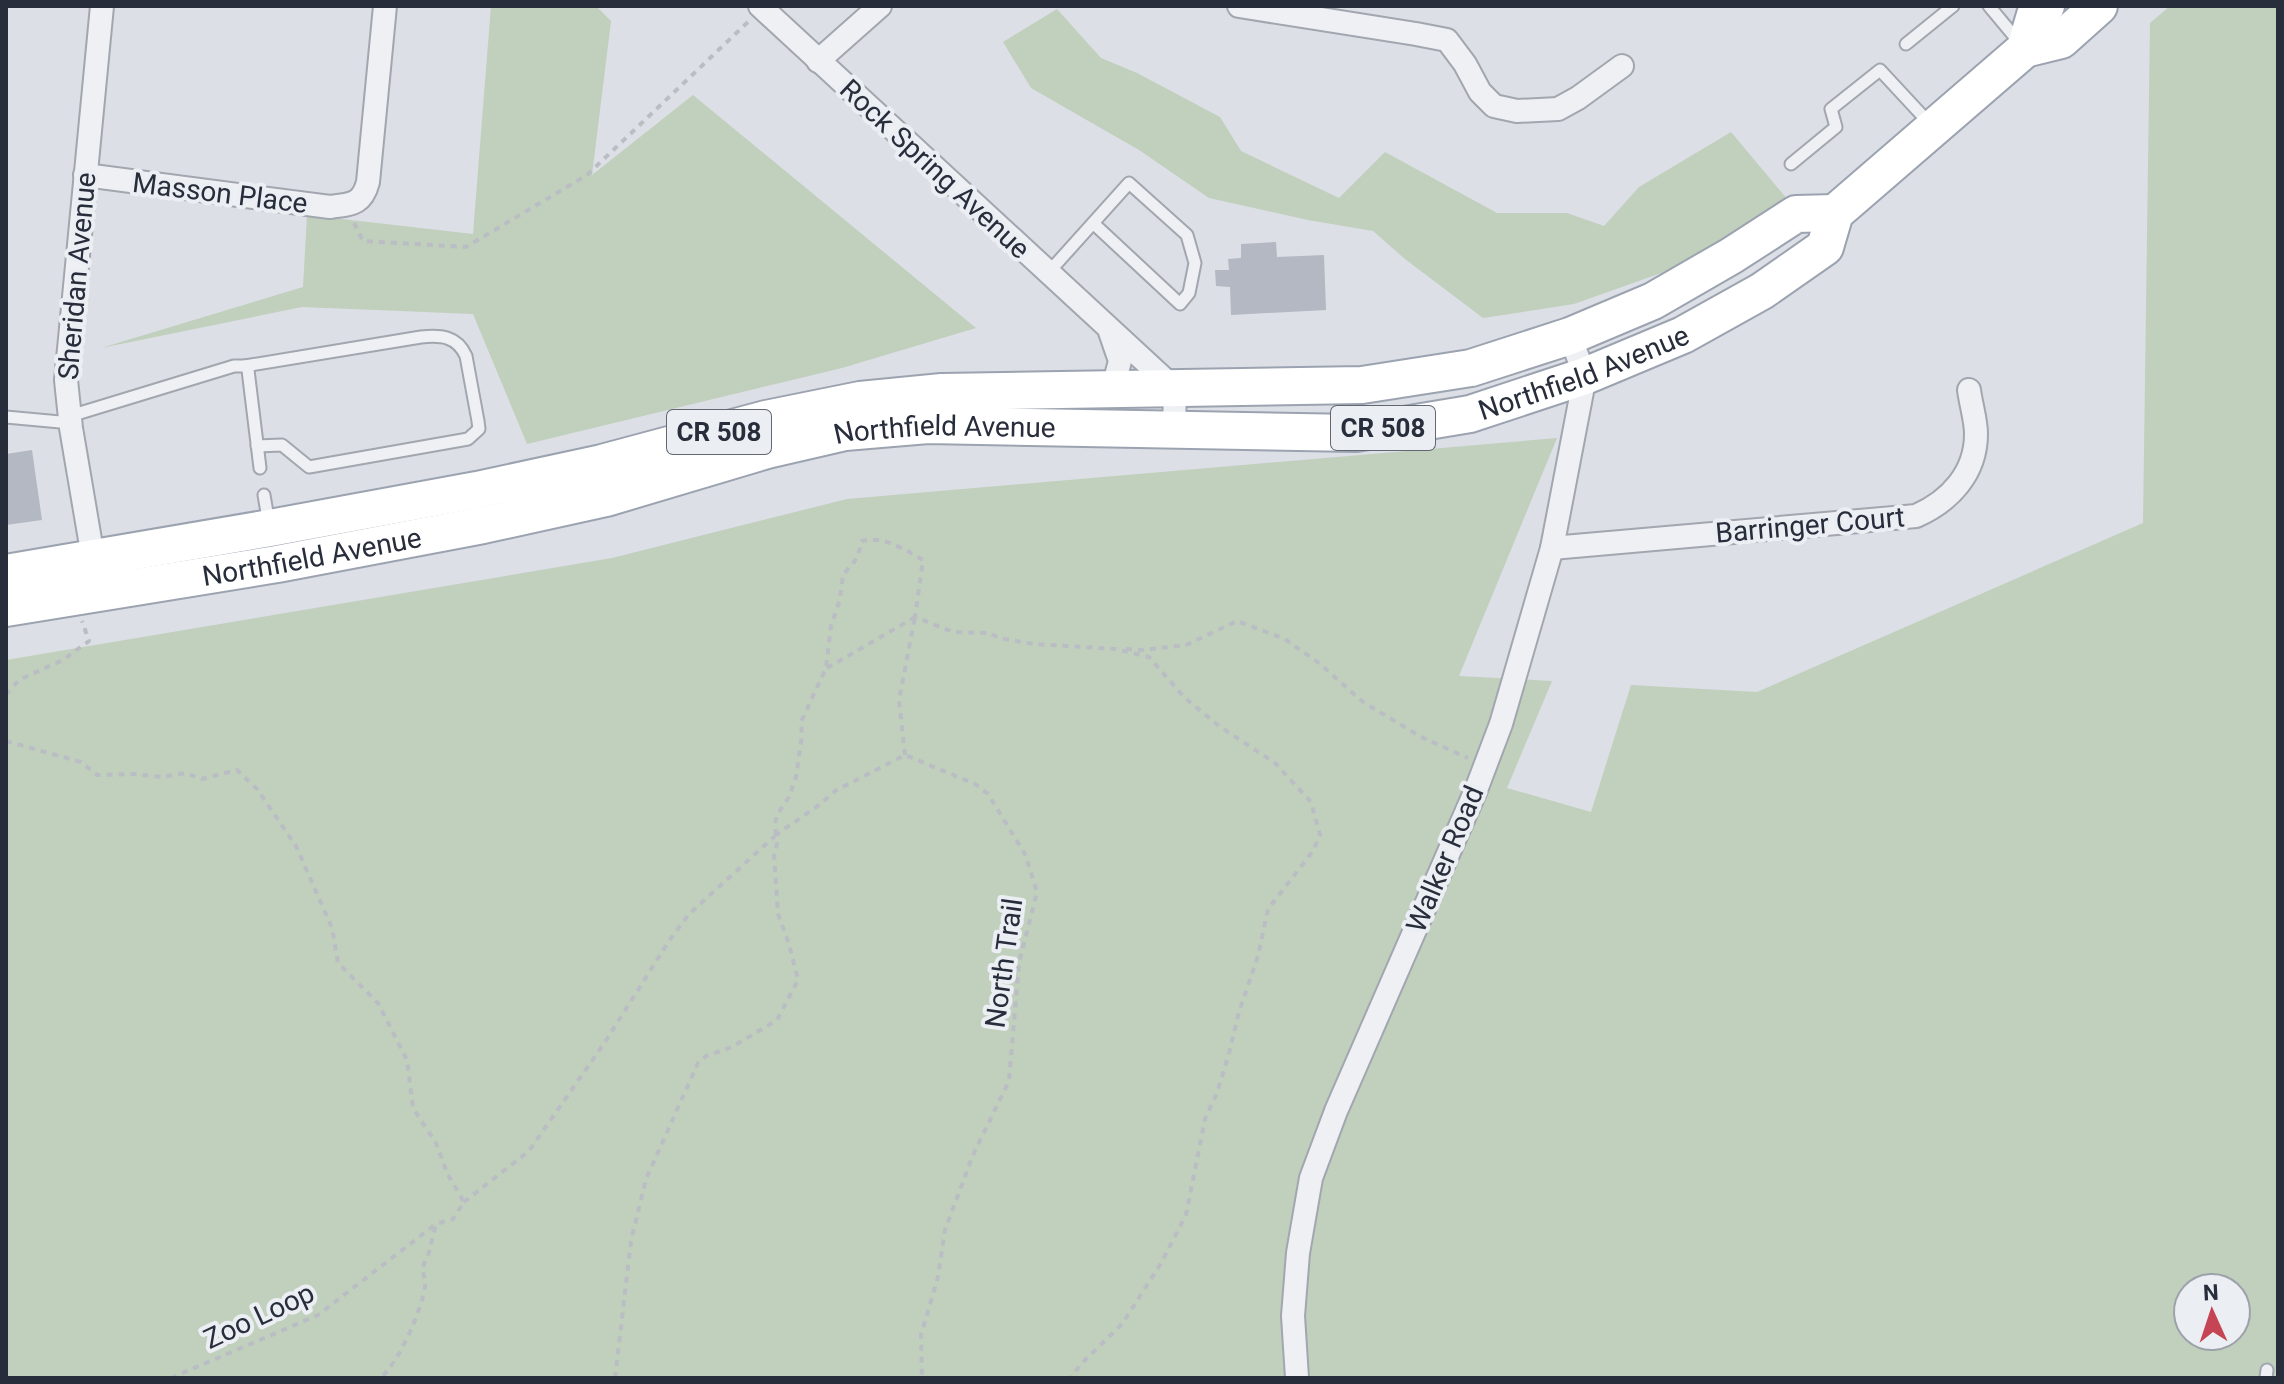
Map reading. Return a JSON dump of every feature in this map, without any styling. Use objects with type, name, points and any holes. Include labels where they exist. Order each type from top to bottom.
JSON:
[{"type":"main road","name":"Northfield Avenue","points":[[2025,49],[2035,15],[2046,6]]},
{"type":"main road","name":"Northfield Avenue","points":[[6,573],[93,557],[271,536],[483,525],[606,498],[767,450],[845,432],[928,425],[1356,433],[1470,414],[1585,376],[1683,335],[1762,291],[1825,247],[1835,213],[2025,49],[2061,40],[2099,6]]},
{"type":"main road","name":"Northfield Avenue","points":[[6,608],[91,606],[271,536],[602,463],[766,419],[860,400],[942,392],[1362,385],[1471,368],[1570,336],[1653,301],[1796,214],[1835,213]]},
{"type":"street","name":"Sheridan Avenue","points":[[91,606],[93,557],[66,380],[102,6]]},
{"type":"street","points":[[349,204],[365,195],[368,182],[385,6]]},
{"type":"street","points":[[818,61],[880,6]]},
{"type":"street","points":[[1239,6],[1447,40],[1480,92],[1494,106],[1517,111],[1558,109],[1622,66]]},
{"type":"street","name":"Rock Spring Avenue","points":[[761,7],[1175,389]]},
{"type":"street","name":"Masson Place","points":[[85,175],[330,207],[349,204]]},
{"type":"street","points":[[1110,330],[1120,361],[1112,391]]},
{"type":"street","points":[[1570,336],[1585,376]]},
{"type":"street","name":"Walker Road","points":[[1297,1378],[1293,1316],[1298,1253],[1311,1178],[1336,1111],[1476,790],[1501,724],[1552,548],[1585,376]]},
{"type":"street","points":[[1174,429],[1175,389]]},
{"type":"street","name":"Barringer Court","points":[[1552,548],[1916,516],[1945,499],[1968,471],[1974,454],[1976,431],[1969,390]]},
{"type":"lane","points":[[1906,44],[1953,6]]},
{"type":"lane","points":[[1989,6],[2025,49]]},
{"type":"lane","points":[[1791,164],[1836,127],[1831,109],[1880,70],[1935,128]]},
{"type":"lane","points":[[1048,273],[1093,223],[1129,183],[1187,235],[1195,263],[1189,293],[1180,304],[1093,223]]},
{"type":"lane","points":[[6,417],[70,419],[234,366],[421,337],[445,337],[462,346],[479,429],[468,439],[309,467],[282,445],[257,446]]},
{"type":"lane","points":[[245,366],[260,468]]},
{"type":"path","points":[[349,204],[363,241],[466,247],[587,175],[761,7]]},
{"type":"path","points":[[6,741],[81,762],[97,775],[162,777],[185,773],[202,779],[237,770],[257,789],[296,846],[332,928],[338,963],[378,1003],[407,1060],[413,1108],[436,1143],[447,1173],[464,1202],[529,1151],[689,914],[776,835],[835,791],[905,755],[899,700],[921,590],[923,560],[906,549],[869,538],[862,541],[857,558],[843,575],[840,599],[831,626],[826,668],[801,722],[796,777],[789,797],[777,815],[776,835],[777,844],[774,854],[778,914],[798,980],[777,1020],[732,1047],[706,1056],[692,1075],[646,1179],[631,1241],[615,1378]]},
{"type":"path","points":[[6,695],[19,680],[63,660],[89,641],[82,626],[91,606]]},
{"type":"path","points":[[915,617],[953,632],[989,633],[999,638],[1034,644],[1143,650],[1186,645],[1237,621],[1285,639],[1320,664],[1363,702],[1423,738],[1475,761]]},
{"type":"path","points":[[826,668],[915,617]]},
{"type":"path","points":[[1070,1378],[1122,1324],[1160,1265],[1186,1215],[1205,1119],[1229,1053],[1258,956],[1268,909],[1313,851],[1320,835],[1311,802],[1275,763],[1219,726],[1185,698],[1149,657],[1116,649]]},
{"type":"path","name":"North Trail","points":[[905,755],[975,784],[988,794],[1025,854],[1037,892],[1019,963],[1009,1081],[973,1155],[945,1230],[938,1277],[921,1335],[922,1378]]},
{"type":"path","name":"Zoo Loop","points":[[171,1378],[318,1315],[436,1224],[453,1219],[464,1202]]},
{"type":"path","points":[[380,1378],[409,1336],[426,1285],[422,1268],[436,1224]]},
{"type":"green space","points":[[491,6],[596,6],[611,21],[592,175],[693,95],[976,328],[842,368],[527,444],[473,314],[302,307],[101,348],[303,287],[307,215],[473,234]]},
{"type":"green space","points":[[2170,6],[2278,6],[2278,1378],[6,1378],[6,660],[612,558],[847,499],[1557,438],[1459,676],[1552,681],[1507,788],[1591,812],[1631,685],[1757,692],[2143,523],[2150,23]]},
{"type":"green space","points":[[1057,9],[1101,58],[1137,73],[1220,117],[1241,151],[1339,198],[1385,152],[1497,213],[1567,213],[1604,226],[1639,187],[1731,132],[1788,200],[1678,267],[1574,304],[1483,318],[1373,231],[1209,198],[1139,150],[1031,88],[1003,42]]},
{"type":"building","points":[[1276,242],[1277,257],[1324,255],[1326,310],[1231,315],[1230,287],[1216,286],[1215,270],[1229,270],[1228,259],[1241,258],[1241,244]]},
{"type":"building","points":[[32,450],[42,520],[6,525],[6,454]]}]
